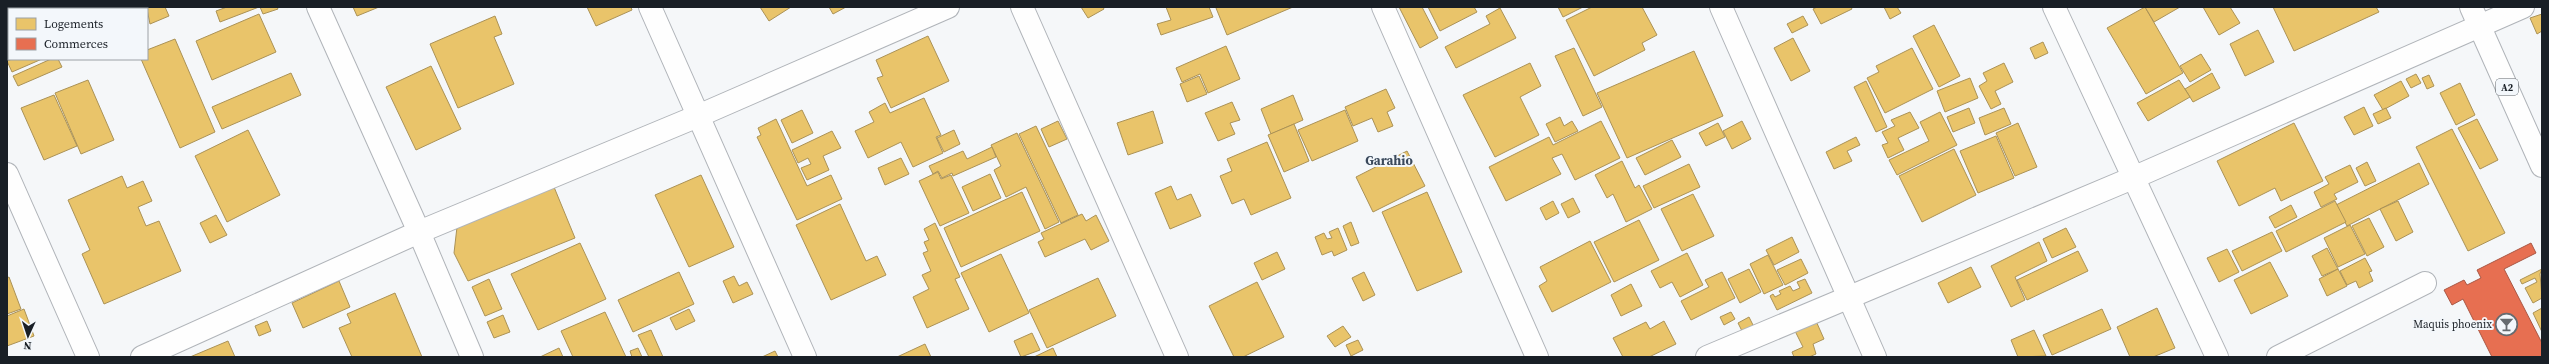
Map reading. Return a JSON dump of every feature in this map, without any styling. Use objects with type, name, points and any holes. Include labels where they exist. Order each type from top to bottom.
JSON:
[{"type":"street","points":[[318,7],[419,232],[472,357]]},
{"type":"street","points":[[650,7],[805,357]]},
{"type":"street","points":[[142,357],[419,232],[698,116],[948,7]]},
{"type":"street","points":[[1022,7],[1177,357]]},
{"type":"street","points":[[1383,7],[1537,357]]},
{"type":"street","points":[[1721,7],[1875,357]]},
{"type":"street","points":[[2054,7],[2135,177],[2217,357]]},
{"type":"street","points":[[1707,357],[2135,177],[2476,16],[2523,7]]},
{"type":"street","name":"A2","points":[[2476,16],[2542,166]]},
{"type":"street","points":[[7,174],[88,357]]},
{"type":"street","points":[[2278,357],[2425,283]]},
{"type":"building: Logements","points":[[7,7],[40,7],[8,8],[7,50]]},
{"type":"building: Logements","points":[[143,7],[165,7],[169,16],[150,24],[148,8]]},
{"type":"building: Logements","points":[[227,7],[259,7],[220,22],[216,11]]},
{"type":"building: Logements","points":[[260,7],[277,7],[278,9],[263,14]]},
{"type":"building: Logements","points":[[353,7],[379,7],[357,16]]},
{"type":"building: Logements","points":[[587,7],[631,7],[632,10],[596,26]]},
{"type":"building: Logements","points":[[760,7],[791,7],[769,21]]},
{"type":"building: Logements","points":[[829,7],[846,7],[833,14]]},
{"type":"building: Logements","points":[[1081,7],[1103,7],[1104,9],[1088,18]]},
{"type":"building: Logements","points":[[1166,7],[1209,7],[1213,17],[1161,35],[1157,24],[1171,20]]},
{"type":"building: Logements","points":[[1293,7],[1227,35],[1216,8]]},
{"type":"building: Logements","points":[[1399,7],[1422,7],[1438,38],[1420,48]]},
{"type":"building: Logements","points":[[1428,7],[1474,7],[1477,12],[1440,31]]},
{"type":"building: Logements","points":[[1558,7],[1583,7],[1563,17]]},
{"type":"building: Logements","points":[[1592,7],[1642,7],[1657,35],[1642,43],[1645,50],[1594,76],[1566,20]]},
{"type":"building: Logements","points":[[1817,7],[1851,7],[1852,9],[1821,24],[1813,9]]},
{"type":"building: Logements","points":[[1884,7],[1897,7],[1901,13],[1890,19]]},
{"type":"building: Logements","points":[[2145,7],[2183,73],[2146,94],[2107,28]]},
{"type":"building: Logements","points":[[2145,7],[2180,7],[2154,22]]},
{"type":"building: Logements","points":[[2203,7],[2230,7],[2240,23],[2219,35]]},
{"type":"building: Logements","points":[[2273,7],[2376,7],[2379,12],[2294,51]]},
{"type":"building: Logements","points":[[1500,8],[1516,38],[1456,68],[1445,47],[1490,24],[1486,16]]},
{"type":"building: Logements","points":[[259,14],[276,52],[212,80],[196,41]]},
{"type":"building: Logements","points":[[2542,14],[2542,31],[2537,34],[2530,18]]},
{"type":"building: Logements","points":[[495,16],[502,34],[494,37],[514,84],[458,108],[430,44]]},
{"type":"building: Logements","points":[[1803,16],[1808,25],[1792,33],[1787,24]]},
{"type":"building: Logements","points":[[1934,25],[1960,76],[1939,87],[1913,36]]},
{"type":"building: Logements","points":[[2258,30],[2274,62],[2245,76],[2230,44]]},
{"type":"building: Logements","points":[[928,36],[949,81],[891,108],[877,78],[883,76],[876,60]]},
{"type":"building: Logements","points":[[1793,38],[1810,71],[1791,81],[1774,48]]},
{"type":"building: Logements","points":[[175,39],[215,132],[180,148],[141,60],[148,60],[148,50]]},
{"type":"building: Logements","points":[[2043,42],[2048,53],[2035,59],[2030,48]]},
{"type":"building: Logements","points":[[1226,46],[1240,79],[1208,93],[1200,74],[1182,82],[1176,68]]},
{"type":"building: Logements","points":[[1574,48],[1602,107],[1583,116],[1555,56]]},
{"type":"building: Logements","points":[[1912,48],[1933,89],[1885,113],[1867,78],[1879,72],[1876,66]]},
{"type":"building: Logements","points":[[1694,51],[1723,116],[1627,158],[1597,93]]},
{"type":"building: Logements","points":[[2201,54],[2211,70],[2190,82],[2180,66]]},
{"type":"building: Logements","points":[[10,60],[40,60],[12,72],[7,61]]},
{"type":"building: Logements","points":[[49,60],[58,60],[62,67],[18,86],[13,76]]},
{"type":"building: Logements","points":[[1530,63],[1541,86],[1520,97],[1539,135],[1495,157],[1463,95]]},
{"type":"building: Logements","points":[[2004,63],[2013,82],[1995,91],[2001,104],[1991,109],[1979,86],[1987,81],[1983,73]]},
{"type":"building: Logements","points":[[431,66],[461,129],[416,150],[386,87]]},
{"type":"building: Logements","points":[[291,73],[301,95],[222,129],[212,107]]},
{"type":"building: Logements","points":[[2212,73],[2220,88],[2193,102],[2185,89]]},
{"type":"building: Logements","points":[[2416,74],[2421,83],[2411,88],[2406,79]]},
{"type":"building: Logements","points":[[2429,75],[2434,86],[2427,89],[2422,78]]},
{"type":"building: Logements","points":[[1199,76],[1207,94],[1187,102],[1180,84]]},
{"type":"building: Logements","points":[[1970,78],[1978,98],[1945,112],[1937,91]]},
{"type":"building: Logements","points":[[88,80],[114,140],[81,154],[55,93]]},
{"type":"building: Logements","points":[[2179,80],[2190,97],[2148,121],[2137,103]]},
{"type":"building: Logements","points":[[1866,81],[1887,127],[1876,132],[1854,87]]},
{"type":"building: Logements","points":[[2401,81],[2409,96],[2383,110],[2374,95]]},
{"type":"building: Logements","points":[[2460,83],[2475,115],[2456,125],[2440,93]]},
{"type":"building: Logements","points":[[1386,89],[1395,108],[1387,112],[1393,126],[1378,132],[1372,118],[1353,126],[1345,107]]},
{"type":"building: Logements","points":[[54,95],[77,146],[44,160],[21,108]]},
{"type":"building: Logements","points":[[1293,95],[1303,120],[1271,134],[1261,109]]},
{"type":"building: Logements","points":[[924,98],[941,135],[936,137],[943,153],[913,167],[901,142],[868,158],[855,131],[874,122],[869,112],[885,103],[890,113]]},
{"type":"building: Logements","points":[[1232,102],[1240,120],[1230,123],[1235,134],[1218,141],[1205,113]]},
{"type":"building: Logements","points":[[2364,107],[2373,126],[2354,135],[2344,117]]},
{"type":"building: Logements","points":[[1969,108],[1975,123],[1953,132],[1947,117]]},
{"type":"building: Logements","points":[[2004,108],[2011,124],[1985,135],[1979,118]]},
{"type":"building: Logements","points":[[2386,108],[2391,118],[2378,124],[2373,114]]},
{"type":"building: Logements","points":[[802,110],[813,133],[792,143],[781,120]]},
{"type":"building: Logements","points":[[1345,110],[1358,141],[1312,161],[1298,130]]},
{"type":"building: Logements","points":[[1153,111],[1163,143],[1128,155],[1117,123]]},
{"type":"building: Logements","points":[[1910,112],[1919,128],[1898,138],[1904,150],[1888,158],[1882,145],[1888,143],[1882,132],[1895,126],[1891,120]]},
{"type":"building: Logements","points":[[1940,112],[1957,145],[1897,175],[1889,160],[1929,141],[1920,122]]},
{"type":"building: Logements","points":[[1560,117],[1564,126],[1572,121],[1578,131],[1555,142],[1546,124]]},
{"type":"building: Logements","points":[[776,119],[807,186],[831,175],[842,199],[797,220],[757,137],[761,135],[758,128]]},
{"type":"building: Logements","points":[[2477,119],[2498,160],[2480,169],[2458,128]]},
{"type":"building: Logements","points":[[1058,121],[1067,139],[1049,147],[1041,129]]},
{"type":"building: Logements","points":[[1601,121],[1620,158],[1575,180],[1562,154],[1552,158],[1561,174],[1506,201],[1489,167],[1549,137],[1553,145]]},
{"type":"building: Logements","points":[[1742,121],[1751,139],[1732,149],[1723,131]]},
{"type":"building: Logements","points":[[1718,123],[1725,137],[1706,146],[1699,133]]},
{"type":"building: Logements","points":[[2018,123],[2037,167],[2015,176],[1996,133]]},
{"type":"building: Logements","points":[[2294,123],[2323,181],[2281,201],[2275,188],[2239,206],[2217,161]]},
{"type":"building: Logements","points":[[1294,124],[1309,161],[1284,172],[1268,135]]},
{"type":"building: Logements","points":[[1036,126],[1078,215],[1061,223],[1019,134]]},
{"type":"building: Logements","points":[[2452,129],[2505,233],[2468,251],[2416,147]]},
{"type":"building: Logements","points":[[248,130],[280,195],[227,222],[195,156]]},
{"type":"building: Logements","points":[[954,130],[960,144],[944,152],[937,138]]},
{"type":"building: Logements","points":[[832,131],[841,148],[823,156],[829,170],[807,180],[801,168],[811,164],[808,158],[798,163],[792,150]]},
{"type":"building: Logements","points":[[1017,133],[1059,222],[1045,229],[1026,187],[1006,197],[994,170],[1001,166],[991,145]]},
{"type":"building: Logements","points":[[1996,136],[2014,178],[1978,193],[1960,151]]},
{"type":"building: Logements","points":[[1856,137],[1860,145],[1847,151],[1852,161],[1834,169],[1826,152]]},
{"type":"building: Logements","points":[[1672,140],[1681,157],[1645,175],[1636,158]]},
{"type":"building: Logements","points":[[1267,142],[1291,198],[1251,215],[1244,199],[1232,204],[1220,176],[1232,171],[1227,159]]},
{"type":"building: Logements","points":[[992,147],[996,157],[953,176],[952,173],[942,178],[938,171],[933,174],[929,166],[963,151],[967,159]]},
{"type":"building: Logements","points":[[1954,149],[1976,195],[1922,222],[1899,176]]},
{"type":"building: Logements","points":[[1407,151],[1425,186],[1373,212],[1356,177]]},
{"type":"building: Logements","points":[[901,158],[909,174],[885,185],[878,168]]},
{"type":"building: Logements","points":[[1622,161],[1635,188],[1639,185],[1652,209],[1626,222],[1613,194],[1607,198],[1595,175]]},
{"type":"building: Logements","points":[[2367,162],[2376,181],[2365,186],[2356,168]]},
{"type":"building: Logements","points":[[2419,163],[2429,184],[2347,226],[2336,205]]},
{"type":"building: Logements","points":[[1689,164],[1700,187],[1654,208],[1643,186]]},
{"type":"building: Logements","points":[[2350,165],[2358,182],[2334,194],[2337,199],[2321,207],[2314,192],[2329,184],[2325,177]]},
{"type":"building: Logements","points":[[938,172],[941,179],[951,175],[969,213],[940,226],[919,181]]},
{"type":"building: Logements","points":[[990,174],[1001,198],[973,211],[962,187]]},
{"type":"building: Logements","points":[[701,175],[734,247],[689,267],[655,195]]},
{"type":"building: Logements","points":[[122,176],[127,188],[143,181],[152,201],[138,207],[146,226],[159,221],[181,271],[104,304],[82,254],[90,250],[68,200]]},
{"type":"building: Logements","points":[[1171,186],[1177,200],[1191,194],[1201,216],[1170,229],[1155,193]]},
{"type":"building: Logements","points":[[554,187],[575,238],[468,281],[454,253],[457,227]]},
{"type":"building: Logements","points":[[1022,192],[1040,231],[961,267],[944,228]]},
{"type":"building: Logements","points":[[1427,192],[1462,272],[1417,291],[1382,212]]},
{"type":"building: Logements","points":[[1693,194],[1714,236],[1682,251],[1661,209]]},
{"type":"building: Logements","points":[[1573,198],[1580,212],[1568,218],[1561,204]]},
{"type":"building: Logements","points":[[1553,201],[1559,213],[1546,220],[1540,208]]},
{"type":"building: Logements","points":[[2335,201],[2346,222],[2286,252],[2276,231]]},
{"type":"building: Logements","points":[[2398,201],[2413,232],[2396,241],[2380,209]]},
{"type":"building: Logements","points":[[840,204],[866,261],[877,256],[886,275],[831,300],[796,225]]},
{"type":"building: Logements","points":[[2291,205],[2297,217],[2275,228],[2269,217]]},
{"type":"building: Logements","points":[[1082,214],[1086,221],[1096,215],[1109,241],[1091,250],[1085,239],[1045,257],[1038,242],[1044,239],[1041,233]]},
{"type":"building: Logements","points":[[216,215],[227,235],[210,243],[200,223]]},
{"type":"building: Logements","points":[[2369,218],[2384,247],[2367,256],[2352,226]]},
{"type":"building: Logements","points":[[1639,220],[1659,260],[1614,282],[1594,242]]},
{"type":"building: Logements","points":[[1351,222],[1359,243],[1351,246],[1343,226]]},
{"type":"building: Logements","points":[[935,223],[960,277],[955,279],[969,309],[927,328],[913,297],[929,289],[922,275],[931,271],[923,253],[928,251],[924,242],[929,240],[924,229]]},
{"type":"building: Logements","points":[[2350,225],[2365,254],[2338,267],[2324,238]]},
{"type":"building: Logements","points":[[1338,228],[1347,250],[1334,256],[1332,251],[1322,255],[1315,237],[1324,233],[1327,239],[1332,238],[1329,232]]},
{"type":"building: Logements","points":[[2066,228],[2076,247],[2052,258],[2043,239]]},
{"type":"building: Logements","points":[[2272,232],[2282,251],[2242,271],[2232,251]]},
{"type":"building: Logements","points":[[1792,237],[1799,252],[1774,265],[1766,250]]},
{"type":"building: Logements","points":[[1590,241],[1611,282],[1552,312],[1539,286],[1547,281],[1540,267]]},
{"type":"building: Logements","points":[[2039,242],[2047,261],[2015,277],[2025,300],[2011,307],[1991,266]]},
{"type":"building: Logements","points":[[580,243],[606,299],[538,330],[511,274]]},
{"type":"building: Logements","points":[[2327,248],[2338,269],[2322,276],[2312,256]]},
{"type":"building: Logements","points":[[2227,249],[2239,272],[2219,282],[2207,258]]},
{"type":"building: Logements","points":[[2078,251],[2088,271],[2027,300],[2017,280]]},
{"type":"building: Logements","points":[[1277,252],[1285,269],[1262,280],[1254,263]]},
{"type":"building: Logements","points":[[1687,253],[1703,285],[1680,297],[1672,282],[1660,288],[1651,271]]},
{"type":"building: Logements","points":[[1001,254],[1029,313],[989,332],[961,273]]},
{"type":"building: Logements","points":[[1768,255],[1783,285],[1764,294],[1750,264]]},
{"type":"building: Logements","points":[[2365,258],[2372,271],[2369,272],[2373,281],[2359,288],[2356,281],[2347,285],[2340,271]]},
{"type":"building: Logements","points":[[1801,259],[1808,273],[1785,285],[1777,270]]},
{"type":"building: Logements","points":[[2270,262],[2288,296],[2251,314],[2234,280]]},
{"type":"building: Logements","points":[[1971,267],[1981,287],[1948,303],[1938,283]]},
{"type":"building: Logements","points":[[1749,269],[1761,292],[1740,303],[1728,279]]},
{"type":"building: Logements","points":[[2338,269],[2347,286],[2327,296],[2319,279]]},
{"type":"building: Logements","points":[[2542,269],[2540,274],[2542,298],[2533,303],[2525,288],[2537,282],[2535,278],[2522,284],[2520,280]]},
{"type":"building: Logements","points":[[679,272],[694,304],[633,332],[618,300]]},
{"type":"building: Logements","points":[[1364,272],[1375,295],[1363,301],[1352,278]]},
{"type":"building: Logements","points":[[1722,272],[1735,298],[1691,320],[1681,301],[1709,287],[1705,280]]},
{"type":"building: Logements","points":[[734,276],[739,286],[747,282],[753,294],[733,303],[723,281]]},
{"type":"building: Logements","points":[[9,277],[21,309],[7,314],[7,278]]},
{"type":"building: Logements","points":[[1098,278],[1116,316],[1047,348],[1029,310]]},
{"type":"building: Logements","points":[[489,279],[502,309],[485,316],[472,287]]},
{"type":"building: Logements","points":[[1805,279],[1812,293],[1777,310],[1770,296],[1773,294],[1775,297],[1781,294],[1779,291],[1790,286],[1793,291],[1800,288],[1797,282]]},
{"type":"building: Logements","points":[[339,281],[350,307],[303,328],[292,303]]},
{"type":"building: Logements","points":[[1257,282],[1284,337],[1243,357],[1234,357],[1209,306]]},
{"type":"building: Logements","points":[[1631,284],[1642,306],[1621,316],[1611,295]]},
{"type":"building: Logements","points":[[395,293],[422,357],[352,357],[339,328],[351,323],[347,314]]},
{"type":"building: Logements","points":[[2157,308],[2175,348],[2153,357],[2130,357],[2117,327]]},
{"type":"building: Logements","points":[[2542,308],[2542,332],[2533,313]]},
{"type":"building: Logements","points":[[24,309],[34,336],[7,346],[7,316]]},
{"type":"building: Logements","points":[[689,309],[695,321],[676,330],[670,318]]},
{"type":"building: Logements","points":[[2102,309],[2111,329],[2052,355],[2043,335]]},
{"type":"building: Logements","points":[[605,312],[626,357],[573,357],[561,331]]},
{"type":"building: Logements","points":[[1731,312],[1735,319],[1724,325],[1720,317]]},
{"type":"building: Logements","points":[[503,315],[510,332],[494,338],[487,322]]},
{"type":"building: Logements","points":[[1749,317],[1755,329],[1744,335],[1738,323]]},
{"type":"building: Logements","points":[[267,321],[271,331],[259,336],[255,326]]},
{"type":"building: Logements","points":[[1664,321],[1676,344],[1649,357],[1623,357],[1613,338],[1646,322],[1650,329]]},
{"type":"building: Logements","points":[[1816,321],[1824,339],[1813,344],[1816,354],[1809,357],[1794,357],[1792,352],[1803,347],[1795,331]]},
{"type":"building: Logements","points":[[1343,326],[1351,337],[1335,347],[1327,336]]},
{"type":"building: Logements","points":[[651,330],[663,357],[649,357],[638,335]]},
{"type":"building: Logements","points":[[2034,330],[2046,356],[2018,357],[2011,340]]},
{"type":"building: Logements","points":[[1032,333],[1040,350],[1021,357],[1014,341]]},
{"type":"building: Logements","points":[[1358,340],[1363,350],[1351,356],[1346,345]]},
{"type":"building: Logements","points":[[228,341],[235,357],[190,357]]},
{"type":"building: Logements","points":[[925,344],[931,357],[897,357]]},
{"type":"building: Logements","points":[[559,348],[563,357],[540,357]]},
{"type":"building: Logements","points":[[638,348],[642,357],[632,357],[630,351]]},
{"type":"building: Logements","points":[[1053,348],[1057,357],[1034,357]]},
{"type":"building: Logements","points":[[775,351],[778,357],[762,357]]},
{"type":"building: Commerces","points":[[2531,243],[2536,253],[2504,269],[2542,343],[2542,357],[2492,357],[2463,299],[2452,305],[2444,290],[2464,280],[2467,285],[2481,278],[2477,270]]},
{"type":"place","name":"Maquis phoenix","points":[[2507,324]]},
{"type":"district","name":"Garahio","points":[[1389,160]]}]
